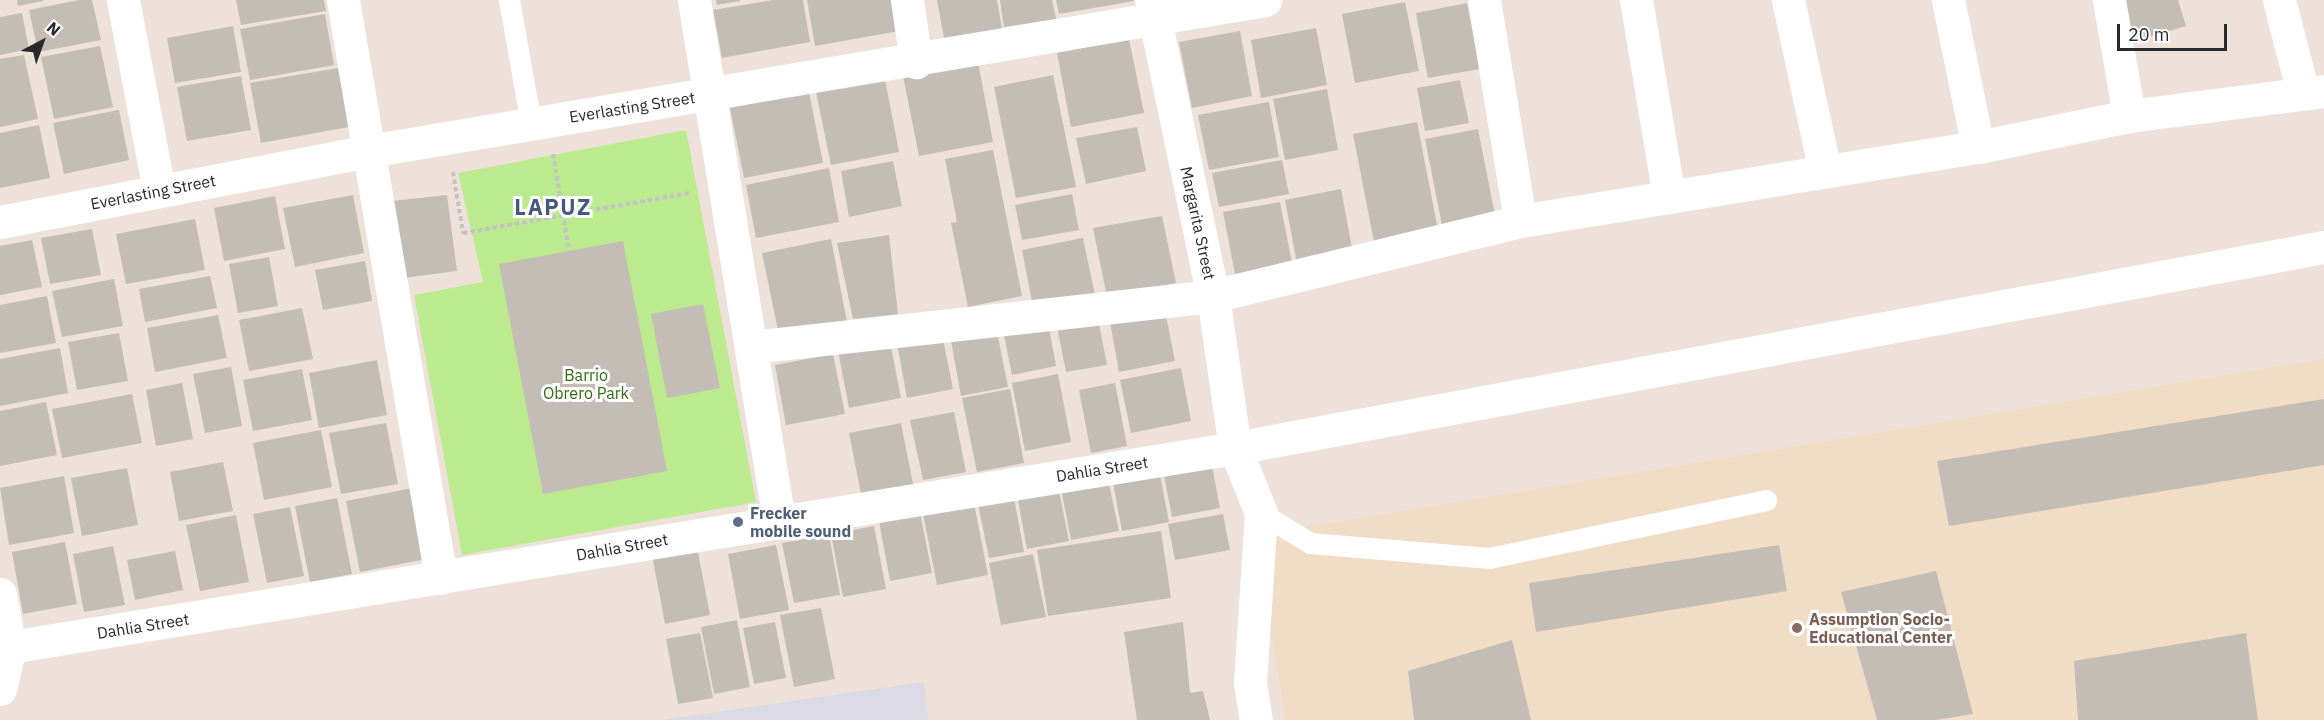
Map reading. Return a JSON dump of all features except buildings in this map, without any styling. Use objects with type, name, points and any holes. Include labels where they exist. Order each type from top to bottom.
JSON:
[{"type":"street","points":[[123,0],[159,191]]},
{"type":"street","points":[[343,0],[441,578]]},
{"type":"street","points":[[694,0],[779,521]]},
{"type":"street","points":[[907,0],[916,62]]},
{"type":"street","name":"Everlasting Street","points":[[0,222],[369,151],[916,62],[1152,9],[1265,0]]},
{"type":"street","points":[[1484,0],[1520,221]]},
{"type":"street","points":[[1636,0],[1669,197]]},
{"type":"street","points":[[1788,0],[1825,171]]},
{"type":"street","points":[[1948,0],[1978,147]]},
{"type":"street","points":[[2109,0],[2129,116]]},
{"type":"street","points":[[751,347],[1213,296],[1520,221],[1978,147],[2129,116],[2313,92],[2279,0]]},
{"type":"street","name":"Margarita Street","points":[[1152,9],[1213,296],[1235,448],[1261,513]]},
{"type":"street","name":"Dahlia Street","points":[[10,647],[1235,448],[2324,247]]},
{"type":"street","points":[[1256,720],[1250,683],[1261,513]]},
{"type":"street","points":[[0,594],[10,647],[0,689]]},
{"type":"lane","points":[[509,0],[539,122]]},
{"type":"lane","points":[[1261,513],[1311,543],[1489,558],[1766,500]]},
{"type":"path","points":[[539,122],[563,215],[569,251]]},
{"type":"path","points":[[447,138],[463,233],[724,187]]},
{"type":"shaded area","name":"Assumption Socio- Educational Center","points":[[2324,359],[2324,720],[1286,720],[1254,536]]},
{"type":"shaded area","points":[[924,682],[928,720],[662,720]]},
{"type":"green space","name":"Barrio Obrero Park","points":[[686,130],[756,502],[462,555],[414,295],[483,282],[458,173]]},
{"type":"place","name":"Frecker mobile sound","points":[[738,522]]},
{"type":"place","name":"Assumption Socio- Educational Center","points":[[1797,628]]},
{"type":"district","name":"LAPUZ","points":[[553,207]]}]
